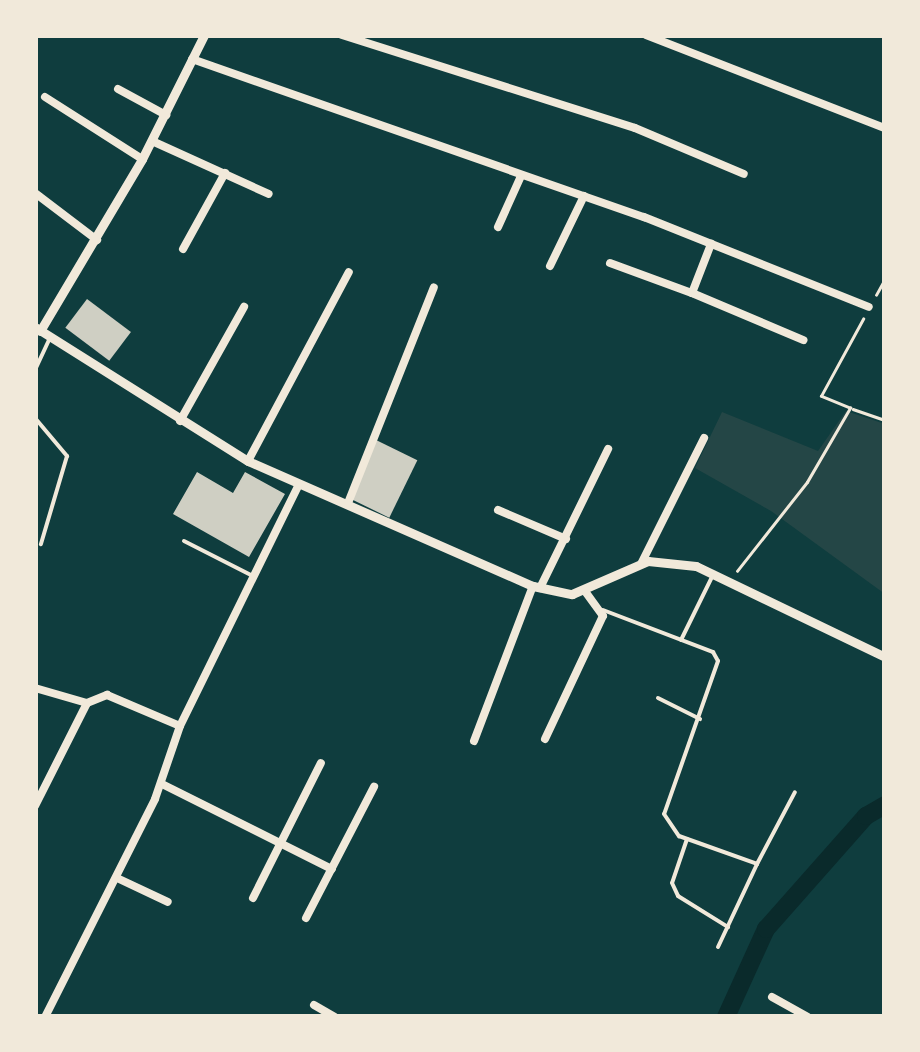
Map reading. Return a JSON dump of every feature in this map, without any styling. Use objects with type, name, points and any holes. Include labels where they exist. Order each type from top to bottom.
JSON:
[{"type":"street","points":[[204,35],[166,115],[97,240],[37,329],[248,462],[536,587],[584,591],[641,564],[668,560],[731,578],[885,657]]},
{"type":"street","points":[[342,35],[636,128],[744,174]]},
{"type":"street","points":[[646,35],[885,128]]},
{"type":"street","points":[[192,59],[584,196],[869,308]]},
{"type":"street","points":[[118,90],[166,115]]},
{"type":"street","points":[[45,97],[142,159]]},
{"type":"street","points":[[152,141],[269,194]]},
{"type":"street","points":[[183,250],[225,173]]},
{"type":"street","points":[[498,227],[520,176]]},
{"type":"street","points":[[35,193],[97,240]]},
{"type":"street","points":[[550,266],[584,196]]},
{"type":"street","points":[[692,293],[711,244]]},
{"type":"street","points":[[610,262],[803,340]]},
{"type":"street","points":[[248,462],[349,272]]},
{"type":"street","points":[[348,503],[434,286]]},
{"type":"street","points":[[180,422],[244,307]]},
{"type":"street","points":[[641,564],[704,438]]},
{"type":"street","points":[[474,741],[536,587],[566,539],[608,449]]},
{"type":"street","points":[[45,1017],[162,784],[180,726],[298,486]]},
{"type":"street","points":[[498,510],[566,539]]},
{"type":"street","points":[[544,739],[603,610],[584,591]]},
{"type":"street","points":[[35,688],[88,703]]},
{"type":"street","points":[[35,806],[88,703],[107,694],[180,726]]},
{"type":"street","points":[[253,898],[322,762]]},
{"type":"street","points":[[162,784],[332,869]]},
{"type":"street","points":[[306,918],[374,787]]},
{"type":"street","points":[[117,878],[168,902]]},
{"type":"street","points":[[772,997],[808,1017]]},
{"type":"street","points":[[314,1005],[335,1017]]},
{"type":"lane","points":[[35,370],[50,338]]},
{"type":"lane","points":[[35,418],[67,456],[41,544]]},
{"type":"lane","points":[[184,541],[254,576]]},
{"type":"lane","points":[[680,640],[714,572]]},
{"type":"lane","points":[[603,610],[680,640],[718,661],[664,814],[668,826],[687,838],[758,864]]},
{"type":"lane","points":[[658,698],[700,719]]},
{"type":"lane","points":[[718,946],[795,792]]},
{"type":"lane","points":[[687,838],[672,883],[678,896],[728,927]]},
{"type":"path","points":[[885,279],[822,396],[885,420]]},
{"type":"path","points":[[731,578],[795,500],[850,408]]},
{"type":"shaded area","points":[[846,411],[885,424],[885,594],[771,511],[695,468],[722,412],[818,451]]},
{"type":"building","points":[[87,299],[131,332],[109,361],[65,328]]},
{"type":"building","points":[[376,440],[417,460],[389,518],[348,498]]},
{"type":"building","points":[[197,472],[233,493],[245,472],[285,494],[249,557],[173,514]]},
{"type":"waterway","points":[[726,1017],[766,929],[866,816],[885,805]]}]
